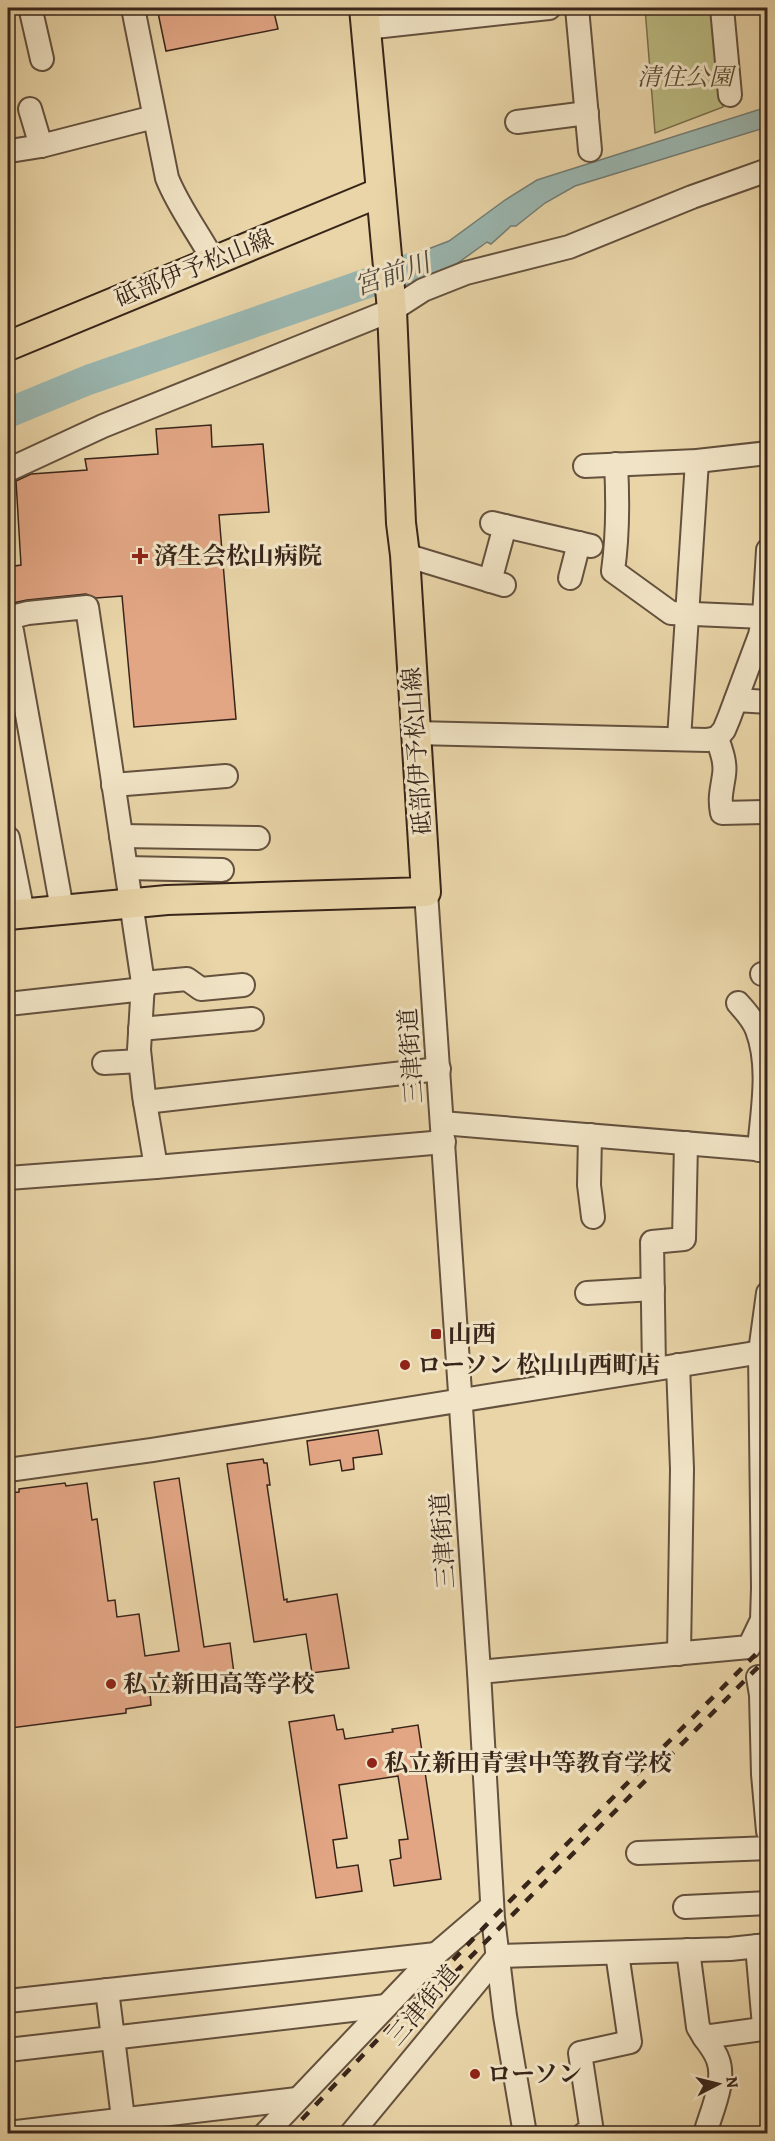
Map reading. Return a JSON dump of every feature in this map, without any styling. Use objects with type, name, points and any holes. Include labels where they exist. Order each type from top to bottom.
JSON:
[{"type":"main road","name":"砥部伊予松山線","points":[[364,18],[391,301],[401,523],[405,555],[426,892]]},
{"type":"main road","name":"砥部伊予松山線","points":[[8,346],[381,192]]},
{"type":"main road","points":[[15,914],[131,902],[219,897],[426,892]]},
{"type":"street","points":[[132,8],[167,178],[176,199],[213,260]]},
{"type":"street","points":[[364,18],[547,8]]},
{"type":"street","points":[[577,8],[590,150]]},
{"type":"street","points":[[723,8],[730,95]]},
{"type":"street","points":[[35,9],[42,59]]},
{"type":"street","points":[[30,109],[41,147]]},
{"type":"street","points":[[517,122],[587,113]]},
{"type":"street","points":[[16,150],[41,147],[154,117]]},
{"type":"street","points":[[8,470],[103,426],[391,301],[466,273],[569,247],[692,197],[768,170]]},
{"type":"street","points":[[585,466],[697,461],[768,453]]},
{"type":"street","points":[[679,739],[697,461]]},
{"type":"street","points":[[615,464],[618,495],[617,543],[613,571],[671,613],[764,617]]},
{"type":"street","points":[[405,555],[497,583],[498,525],[585,544],[570,578]]},
{"type":"street","points":[[415,733],[717,738],[724,730],[736,700],[759,659],[768,550]]},
{"type":"street","points":[[62,909],[10,625],[28,612],[87,608],[143,986],[140,1061],[156,1167]]},
{"type":"street","points":[[736,700],[768,702]]},
{"type":"street","points":[[717,738],[724,763],[719,799],[722,813],[768,812]]},
{"type":"street","points":[[114,785],[176,788],[227,778]]},
{"type":"street","points":[[121,836],[258,838]]},
{"type":"street","points":[[8,838],[15,914]]},
{"type":"street","points":[[126,868],[222,870]]},
{"type":"street","name":"三津街道","points":[[351,2133],[498,1956],[492,1906],[479,1672],[426,892]]},
{"type":"street","points":[[8,1010],[187,980],[201,989],[243,985]]},
{"type":"street","points":[[8,1178],[156,1167],[443,1133],[590,1135],[763,1150],[762,1053],[757,1030],[738,1003]]},
{"type":"street","points":[[140,1029],[252,1019]]},
{"type":"street","points":[[104,1063],[140,1061]]},
{"type":"street","points":[[145,1102],[439,1069]]},
{"type":"street","points":[[590,1135],[589,1185],[593,1217]]},
{"type":"street","points":[[654,1369],[652,1242],[684,1239],[686,1143]]},
{"type":"street","points":[[587,1291],[653,1289]]},
{"type":"street","points":[[479,1672],[749,1647],[762,1620],[765,1588],[764,1352],[768,1293]]},
{"type":"street","points":[[8,1470],[152,1450],[764,1352]]},
{"type":"street","points":[[678,1365],[682,1503],[679,1654]]},
{"type":"street","points":[[758,1677],[765,1714],[763,1774],[768,1831]]},
{"type":"street","points":[[638,1853],[768,1848]]},
{"type":"street","points":[[685,1907],[768,1903]]},
{"type":"street","points":[[265,2133],[436,1954],[492,1906]]},
{"type":"street","points":[[525,2133],[505,2016],[498,1956],[617,1953],[762,1945],[766,2027],[704,2037]]},
{"type":"street","points":[[688,1950],[698,2027],[715,2052],[720,2072],[719,2084],[705,2133]]},
{"type":"street","points":[[584,2133],[592,2132],[580,2053],[630,2042],[617,1953]]},
{"type":"street","points":[[8,2001],[436,1954]]},
{"type":"street","points":[[106,1990],[124,2127]]},
{"type":"street","points":[[8,2050],[386,2006]]},
{"type":"street","points":[[8,2133],[124,2127],[297,2099]]},
{"type":"green space","name":"清住公園","points":[[645,8],[711,8],[723,107],[655,133]]},
{"type":"water","name":"宮前川","points":[[767,107],[767,127],[575,186],[545,203],[516,226],[511,226],[491,244],[487,242],[455,265],[401,286],[397,261],[449,241],[537,180]]},
{"type":"building","points":[[157,8],[273,8],[278,29],[166,51]]},
{"type":"building","points":[[211,425],[212,447],[263,444],[269,512],[219,515],[236,719],[134,727],[122,596],[96,598],[86,594],[8,604],[8,567],[21,565],[16,481],[31,474],[87,470],[85,459],[158,454],[156,429]]},
{"type":"building","points":[[378,1430],[382,1454],[353,1458],[354,1469],[342,1471],[340,1460],[310,1465],[307,1441]]},
{"type":"building","points":[[263,1459],[264,1463],[267,1463],[270,1485],[267,1485],[284,1600],[287,1599],[287,1602],[337,1594],[349,1668],[312,1673],[306,1634],[254,1642],[227,1464]]},
{"type":"building","points":[[179,1478],[204,1647],[230,1643],[235,1681],[150,1694],[151,1705],[126,1709],[126,1713],[11,1728],[8,1703],[8,1493],[19,1492],[19,1489],[65,1483],[66,1486],[87,1483],[92,1520],[97,1519],[108,1601],[115,1600],[117,1617],[139,1614],[145,1656],[179,1651],[154,1482]]},
{"type":"building","points":[[334,1715],[337,1730],[343,1729],[345,1739],[393,1732],[392,1729],[418,1725],[441,1879],[394,1886],[390,1860],[401,1858],[399,1840],[408,1839],[398,1776],[339,1785],[347,1838],[333,1840],[337,1868],[358,1865],[362,1891],[316,1898],[289,1722]]},
{"type":"waterway","name":"宮前川","points":[[8,413],[88,380],[414,267]]},
{"type":"railway","points":[[288,2134],[493,1918],[768,1642]]},
{"type":"railway","points":[[413,2015],[768,1657]]},
{"type":"place","name":"済生会松山病院","points":[[140,556]]},
{"type":"place","name":"山西","points":[[436,1334]]},
{"type":"place","name":"ローソン 松山山西町店","points":[[405,1365]]},
{"type":"place","name":"私立新田高等学校","points":[[111,1684]]},
{"type":"place","name":"私立新田青雲中等教育学校","points":[[372,1763]]},
{"type":"place","name":"ローソン","points":[[475,2074]]}]
